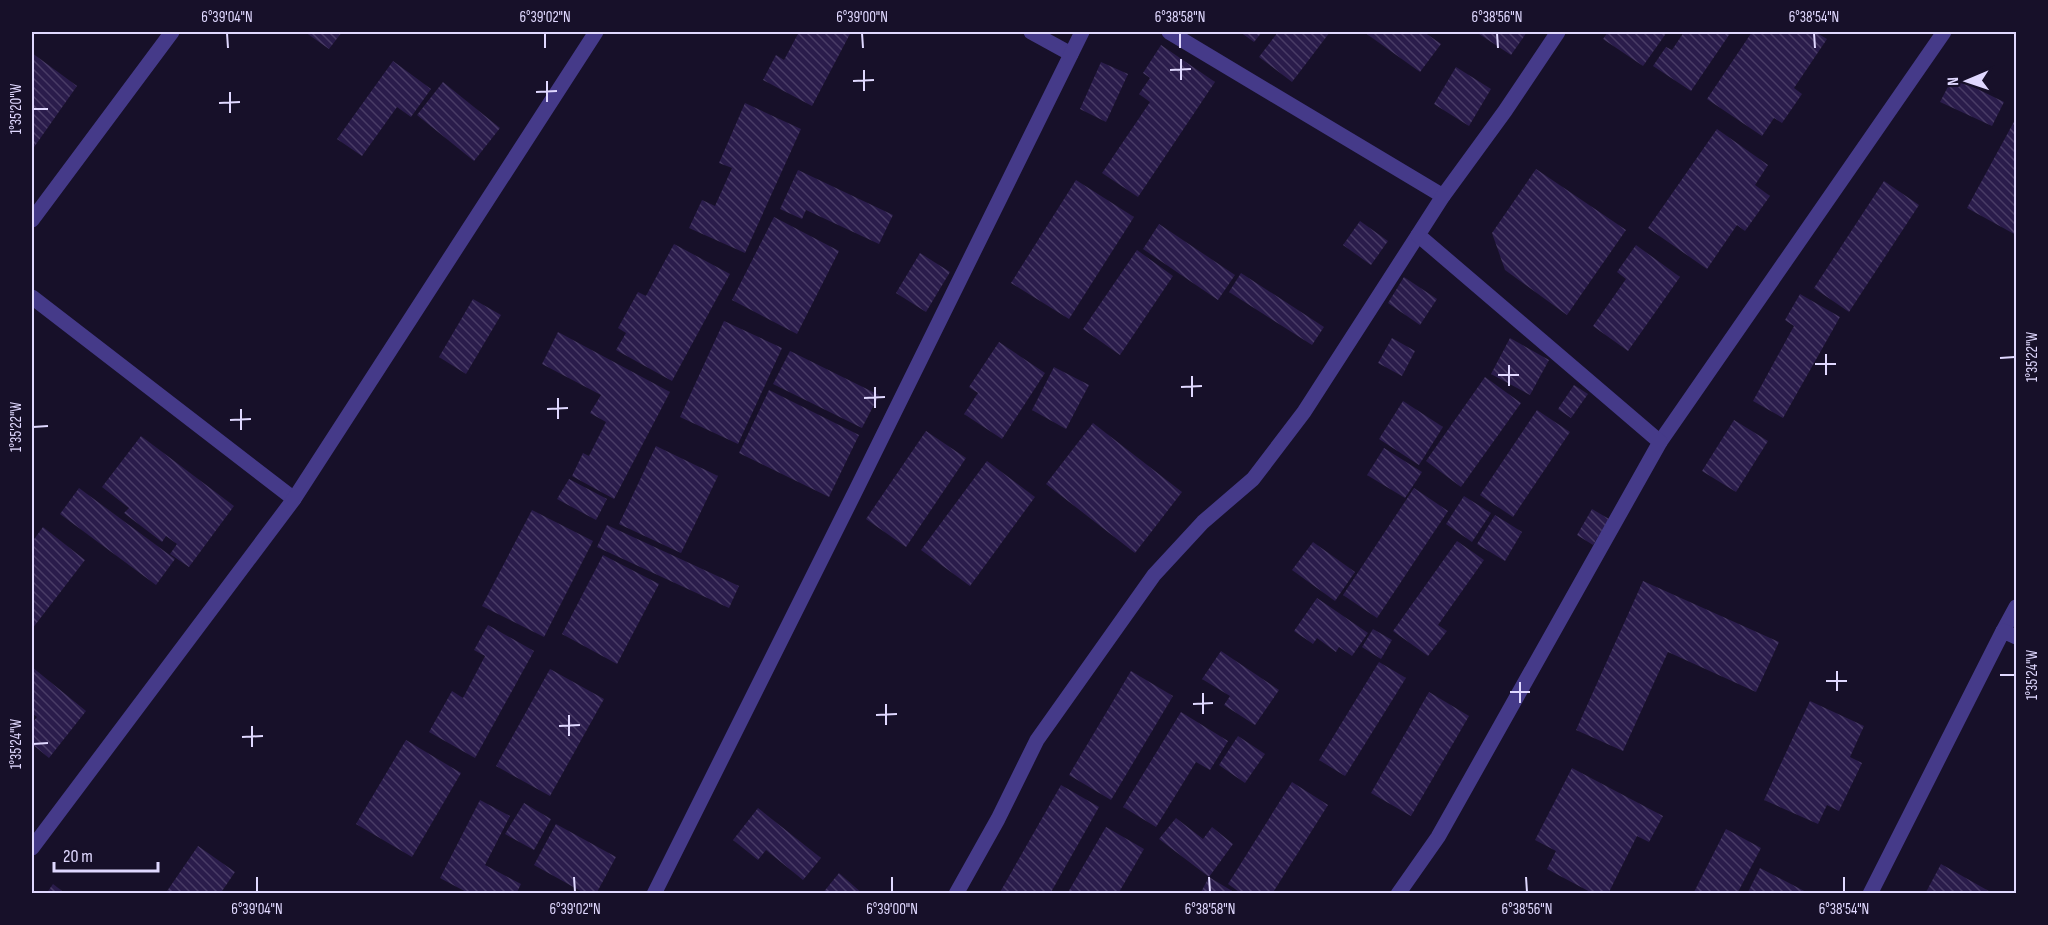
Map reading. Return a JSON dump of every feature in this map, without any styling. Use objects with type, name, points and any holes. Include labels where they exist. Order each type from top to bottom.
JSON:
[{"type":"street","points":[[32,220],[172,32]]},
{"type":"street","points":[[32,848],[294,499],[596,32]]},
{"type":"street","points":[[1031,32],[1071,54]]},
{"type":"street","points":[[654,894],[1082,32]]},
{"type":"street","points":[[1169,32],[1443,196]]},
{"type":"street","points":[[956,894],[1044,731],[1154,575],[1203,522],[1253,479],[1304,412],[1443,196],[1505,111],[1558,32]]},
{"type":"street","points":[[1398,894],[1438,837],[1660,442],[1944,32]]},
{"type":"street","points":[[1418,235],[1660,442]]},
{"type":"street","points":[[32,297],[294,499]]},
{"type":"street","points":[[1870,894],[2010,634],[2016,607]]},
{"type":"building","points":[[305,32],[342,32],[329,49]]},
{"type":"building","points":[[799,32],[851,32],[812,106],[763,80],[776,55],[784,60]]},
{"type":"building","points":[[1240,32],[1262,32],[1254,42]]},
{"type":"building","points":[[1278,32],[1330,32],[1292,82],[1259,57]]},
{"type":"building","points":[[1364,32],[1424,32],[1441,44],[1420,72]]},
{"type":"building","points":[[1476,32],[1527,32],[1511,55]]},
{"type":"building","points":[[1608,32],[1667,32],[1643,66],[1603,39]]},
{"type":"building","points":[[1684,32],[1731,32],[1691,91],[1653,66],[1666,47],[1672,50]]},
{"type":"building","points":[[1752,32],[1815,32],[1827,39],[1794,88],[1802,94],[1782,123],[1774,118],[1762,136],[1707,99]]},
{"type":"building","points":[[1161,45],[1215,82],[1138,197],[1102,173],[1150,102],[1139,94],[1150,78],[1143,73]]},
{"type":"building","points":[[32,53],[77,86],[32,150]]},
{"type":"building","points":[[393,61],[431,89],[411,117],[397,107],[362,156],[337,139]]},
{"type":"building","points":[[1101,62],[1128,74],[1106,122],[1080,109]]},
{"type":"building","points":[[1456,67],[1491,89],[1469,126],[1434,104]]},
{"type":"building","points":[[1953,77],[2004,102],[1992,126],[1940,102]]},
{"type":"building","points":[[443,82],[500,128],[474,161],[417,115]]},
{"type":"building","points":[[745,103],[801,129],[745,253],[689,228],[702,200],[715,206],[732,168],[719,163]]},
{"type":"building","points":[[2016,118],[2016,235],[1967,208]]},
{"type":"building","points":[[1717,129],[1768,165],[1755,185],[1770,196],[1745,231],[1737,225],[1707,269],[1648,228]]},
{"type":"building","points":[[1536,169],[1626,230],[1567,315],[1505,270],[1492,233]]},
{"type":"building","points":[[798,170],[893,215],[879,244],[806,210],[802,219],[780,209]]},
{"type":"building","points":[[1076,180],[1134,217],[1069,319],[1011,283]]},
{"type":"building","points":[[1884,181],[1919,205],[1849,312],[1814,288]]},
{"type":"building","points":[[774,217],[839,251],[797,334],[732,300]]},
{"type":"building","points":[[1360,221],[1388,241],[1371,265],[1343,245]]},
{"type":"building","points":[[1159,224],[1235,275],[1218,300],[1143,249]]},
{"type":"building","points":[[674,244],[730,274],[672,381],[616,350],[626,333],[618,328],[638,292],[646,296]]},
{"type":"building","points":[[1636,245],[1680,277],[1628,351],[1593,326],[1626,279],[1617,272]]},
{"type":"building","points":[[1137,250],[1173,276],[1120,355],[1083,329]]},
{"type":"building","points":[[920,253],[950,272],[926,312],[896,293]]},
{"type":"building","points":[[1241,273],[1324,327],[1312,345],[1229,292]]},
{"type":"building","points":[[1404,277],[1437,299],[1420,325],[1388,303]]},
{"type":"building","points":[[1800,294],[1840,317],[1783,418],[1753,401],[1794,326],[1785,320]]},
{"type":"building","points":[[473,299],[501,315],[466,374],[439,357]]},
{"type":"building","points":[[724,321],[782,348],[738,444],[680,417]]},
{"type":"building","points":[[558,332],[670,392],[614,499],[572,476],[583,453],[589,456],[606,422],[590,413],[601,395],[542,364]]},
{"type":"building","points":[[1392,338],[1415,351],[1402,376],[1378,363]]},
{"type":"building","points":[[1510,338],[1549,360],[1530,395],[1491,374]]},
{"type":"building","points":[[999,342],[1045,373],[1002,439],[964,414],[978,393],[969,387]]},
{"type":"building","points":[[790,351],[879,395],[862,428],[773,384]]},
{"type":"building","points":[[1054,367],[1089,385],[1066,429],[1032,410]]},
{"type":"building","points":[[1485,377],[1521,403],[1461,487],[1426,461]]},
{"type":"building","points":[[1574,385],[1588,394],[1571,418],[1558,409]]},
{"type":"building","points":[[769,390],[859,435],[829,497],[739,453]]},
{"type":"building","points":[[1403,401],[1443,427],[1419,465],[1379,439]]},
{"type":"building","points":[[1537,410],[1570,432],[1513,517],[1480,495]]},
{"type":"building","points":[[1734,420],[1768,441],[1736,492],[1702,471]]},
{"type":"building","points":[[1093,423],[1182,492],[1135,553],[1046,484]]},
{"type":"building","points":[[926,431],[966,458],[906,547],[866,519]]},
{"type":"building","points":[[141,436],[234,506],[189,567],[170,554],[177,544],[166,536],[162,542],[124,513],[129,508],[102,487]]},
{"type":"building","points":[[656,446],[718,476],[681,553],[619,524]]},
{"type":"building","points":[[1384,448],[1422,472],[1405,498],[1367,475]]},
{"type":"building","points":[[987,461],[1035,497],[970,586],[921,550]]},
{"type":"building","points":[[569,479],[607,499],[596,520],[557,499]]},
{"type":"building","points":[[79,488],[175,559],[156,585],[60,514]]},
{"type":"building","points":[[1414,488],[1448,511],[1377,618],[1343,595]]},
{"type":"building","points":[[1464,496],[1491,513],[1472,542],[1446,524]]},
{"type":"building","points":[[1592,509],[1609,519],[1593,545],[1577,535]]},
{"type":"building","points":[[532,510],[593,541],[544,637],[482,606]]},
{"type":"building","points":[[1495,515],[1522,532],[1505,561],[1477,544]]},
{"type":"building","points":[[607,525],[739,586],[729,608],[597,547]]},
{"type":"building","points":[[43,527],[85,560],[32,629],[32,542]]},
{"type":"building","points":[[1457,541],[1484,560],[1438,625],[1447,631],[1428,656],[1393,631]]},
{"type":"building","points":[[1313,542],[1355,572],[1335,601],[1292,570]]},
{"type":"building","points":[[603,555],[659,584],[617,664],[562,634]]},
{"type":"building","points":[[1643,581],[1779,642],[1756,692],[1668,652],[1623,751],[1576,730]]},
{"type":"building","points":[[1317,598],[1368,633],[1352,656],[1339,647],[1336,652],[1317,638],[1313,644],[1294,631]]},
{"type":"building","points":[[488,625],[534,651],[475,758],[429,732],[452,691],[463,698],[485,656],[474,650]]},
{"type":"building","points":[[1373,629],[1392,640],[1381,659],[1362,647]]},
{"type":"building","points":[[1221,651],[1279,690],[1255,725],[1224,705],[1230,696],[1202,679]]},
{"type":"building","points":[[1379,662],[1406,678],[1345,776],[1319,760]]},
{"type":"building","points":[[32,667],[86,711],[49,758],[32,744],[32,723],[37,717],[32,713]]},
{"type":"building","points":[[550,669],[604,699],[550,796],[496,766]]},
{"type":"building","points":[[1131,671],[1173,696],[1111,800],[1069,775]]},
{"type":"building","points":[[1429,692],[1469,716],[1411,816],[1371,793]]},
{"type":"building","points":[[1810,701],[1864,726],[1850,757],[1862,763],[1839,811],[1827,805],[1818,824],[1764,800]]},
{"type":"building","points":[[1181,712],[1228,741],[1210,770],[1196,762],[1156,827],[1123,807]]},
{"type":"building","points":[[1238,736],[1265,754],[1245,783],[1219,765]]},
{"type":"building","points":[[406,740],[461,773],[412,857],[356,824]]},
{"type":"building","points":[[1572,768],[1663,816],[1649,842],[1637,836],[1608,894],[1594,894],[1547,869],[1556,851],[1535,840]]},
{"type":"building","points":[[1292,782],[1328,805],[1272,894],[1242,894],[1228,884]]},
{"type":"building","points":[[1061,785],[1099,807],[1050,894],[999,894]]},
{"type":"building","points":[[480,800],[510,816],[485,865],[521,884],[516,894],[470,894],[440,878]]},
{"type":"building","points":[[524,803],[551,819],[534,850],[505,834]]},
{"type":"building","points":[[758,808],[821,858],[803,880],[766,850],[758,860],[733,840]]},
{"type":"building","points":[[1176,818],[1203,839],[1212,827],[1233,844],[1209,877],[1159,839]]},
{"type":"building","points":[[556,824],[616,857],[596,894],[586,894],[534,865]]},
{"type":"building","points":[[1106,827],[1144,849],[1118,894],[1067,894]]},
{"type":"building","points":[[1726,829],[1761,848],[1737,894],[1693,894]]},
{"type":"building","points":[[198,846],[235,872],[220,894],[165,894]]},
{"type":"building","points":[[1941,864],[1994,894],[1925,894]]},
{"type":"building","points":[[1760,868],[1810,894],[1747,894]]},
{"type":"building","points":[[839,873],[863,894],[822,894]]},
{"type":"building","points":[[1209,877],[1237,894],[1200,894]]},
{"type":"building","points":[[53,884],[66,894],[46,894]]}]
